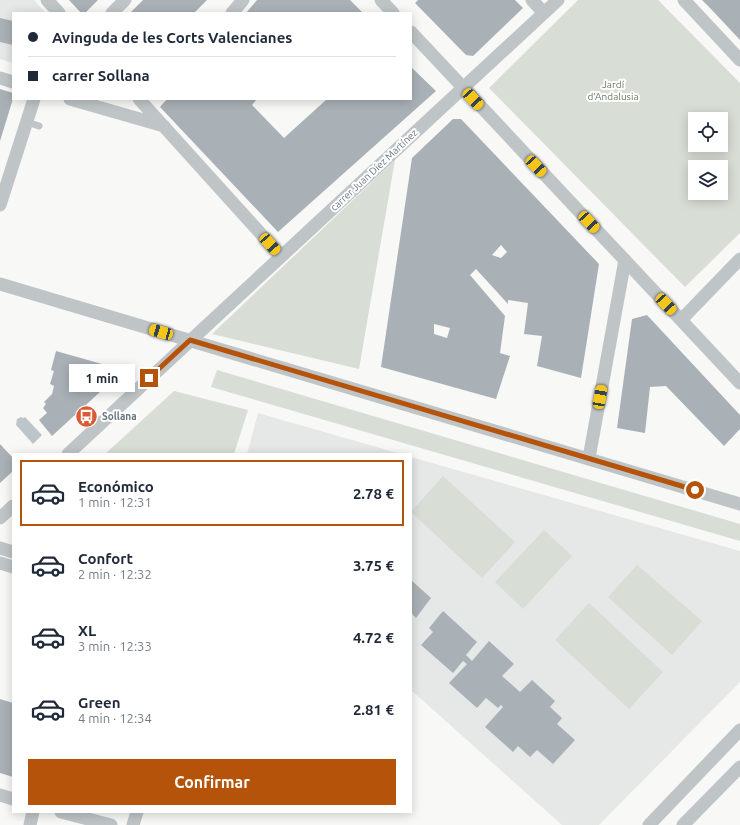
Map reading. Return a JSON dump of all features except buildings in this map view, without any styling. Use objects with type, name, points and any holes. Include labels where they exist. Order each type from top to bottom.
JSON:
[{"type":"street","points":[[47,0],[58,12]]},
{"type":"street","points":[[113,12],[125,0]]},
{"type":"street","points":[[233,12],[244,0]]},
{"type":"street","points":[[381,0],[392,12]]},
{"type":"street","points":[[532,0],[544,13]]},
{"type":"street","name":"carrer Juan Díez Martínez","points":[[69,453],[558,0]]},
{"type":"street","points":[[684,0],[740,60]]},
{"type":"street","points":[[412,33],[740,383]]},
{"type":"street","points":[[0,78],[12,82]]},
{"type":"street","points":[[0,205],[33,124],[34,100]]},
{"type":"street","points":[[73,100],[164,126]]},
{"type":"street","points":[[118,113],[130,110],[135,105],[144,101],[164,126],[281,256]]},
{"type":"street","points":[[682,320],[740,259]]},
{"type":"street","points":[[589,458],[625,260]]},
{"type":"street","points":[[0,284],[740,504]]},
{"type":"street","points":[[0,518],[12,507]]},
{"type":"street","points":[[0,548],[12,552]]},
{"type":"street","points":[[0,564],[12,567]]},
{"type":"street","points":[[648,825],[740,730]]},
{"type":"street","points":[[683,825],[740,768]]},
{"type":"street","points":[[0,795],[12,799]]},
{"type":"street","points":[[30,825],[33,813]]},
{"type":"street","points":[[65,813],[111,825]]},
{"type":"street","points":[[133,825],[137,813]]},
{"type":"shaded area","points":[[0,0],[34,0],[45,12],[12,12],[12,63],[0,59]]},
{"type":"shaded area","points":[[258,413],[398,453],[247,453]]},
{"type":"shaded area","points":[[25,417],[42,435],[33,444],[16,425],[17,419]]},
{"type":"shaded area","points":[[412,457],[740,551],[740,682],[599,825],[562,825],[412,691]]},
{"type":"green space","name":"Jardí d'Andalusia","points":[[578,0],[658,0],[740,83],[740,233],[685,287],[489,88]]},
{"type":"green space","points":[[395,160],[359,369],[212,334]]},
{"type":"green space","points":[[217,370],[740,524],[740,541],[211,387]]},
{"type":"green space","points":[[174,391],[248,410],[234,453],[106,453]]},
{"type":"green space","points":[[443,476],[515,542],[482,578],[412,513],[412,511]]},
{"type":"green space","points":[[544,530],[572,556],[523,609],[495,582]]},
{"type":"green space","points":[[637,565],[702,621],[672,655],[608,597]]},
{"type":"green space","points":[[589,603],[663,672],[629,709],[555,640]]},
{"type":"place","name":"Sollana","points":[[86,416]]},
{"type":"route","points":[[149,378],[190,340],[695,490]]}]
